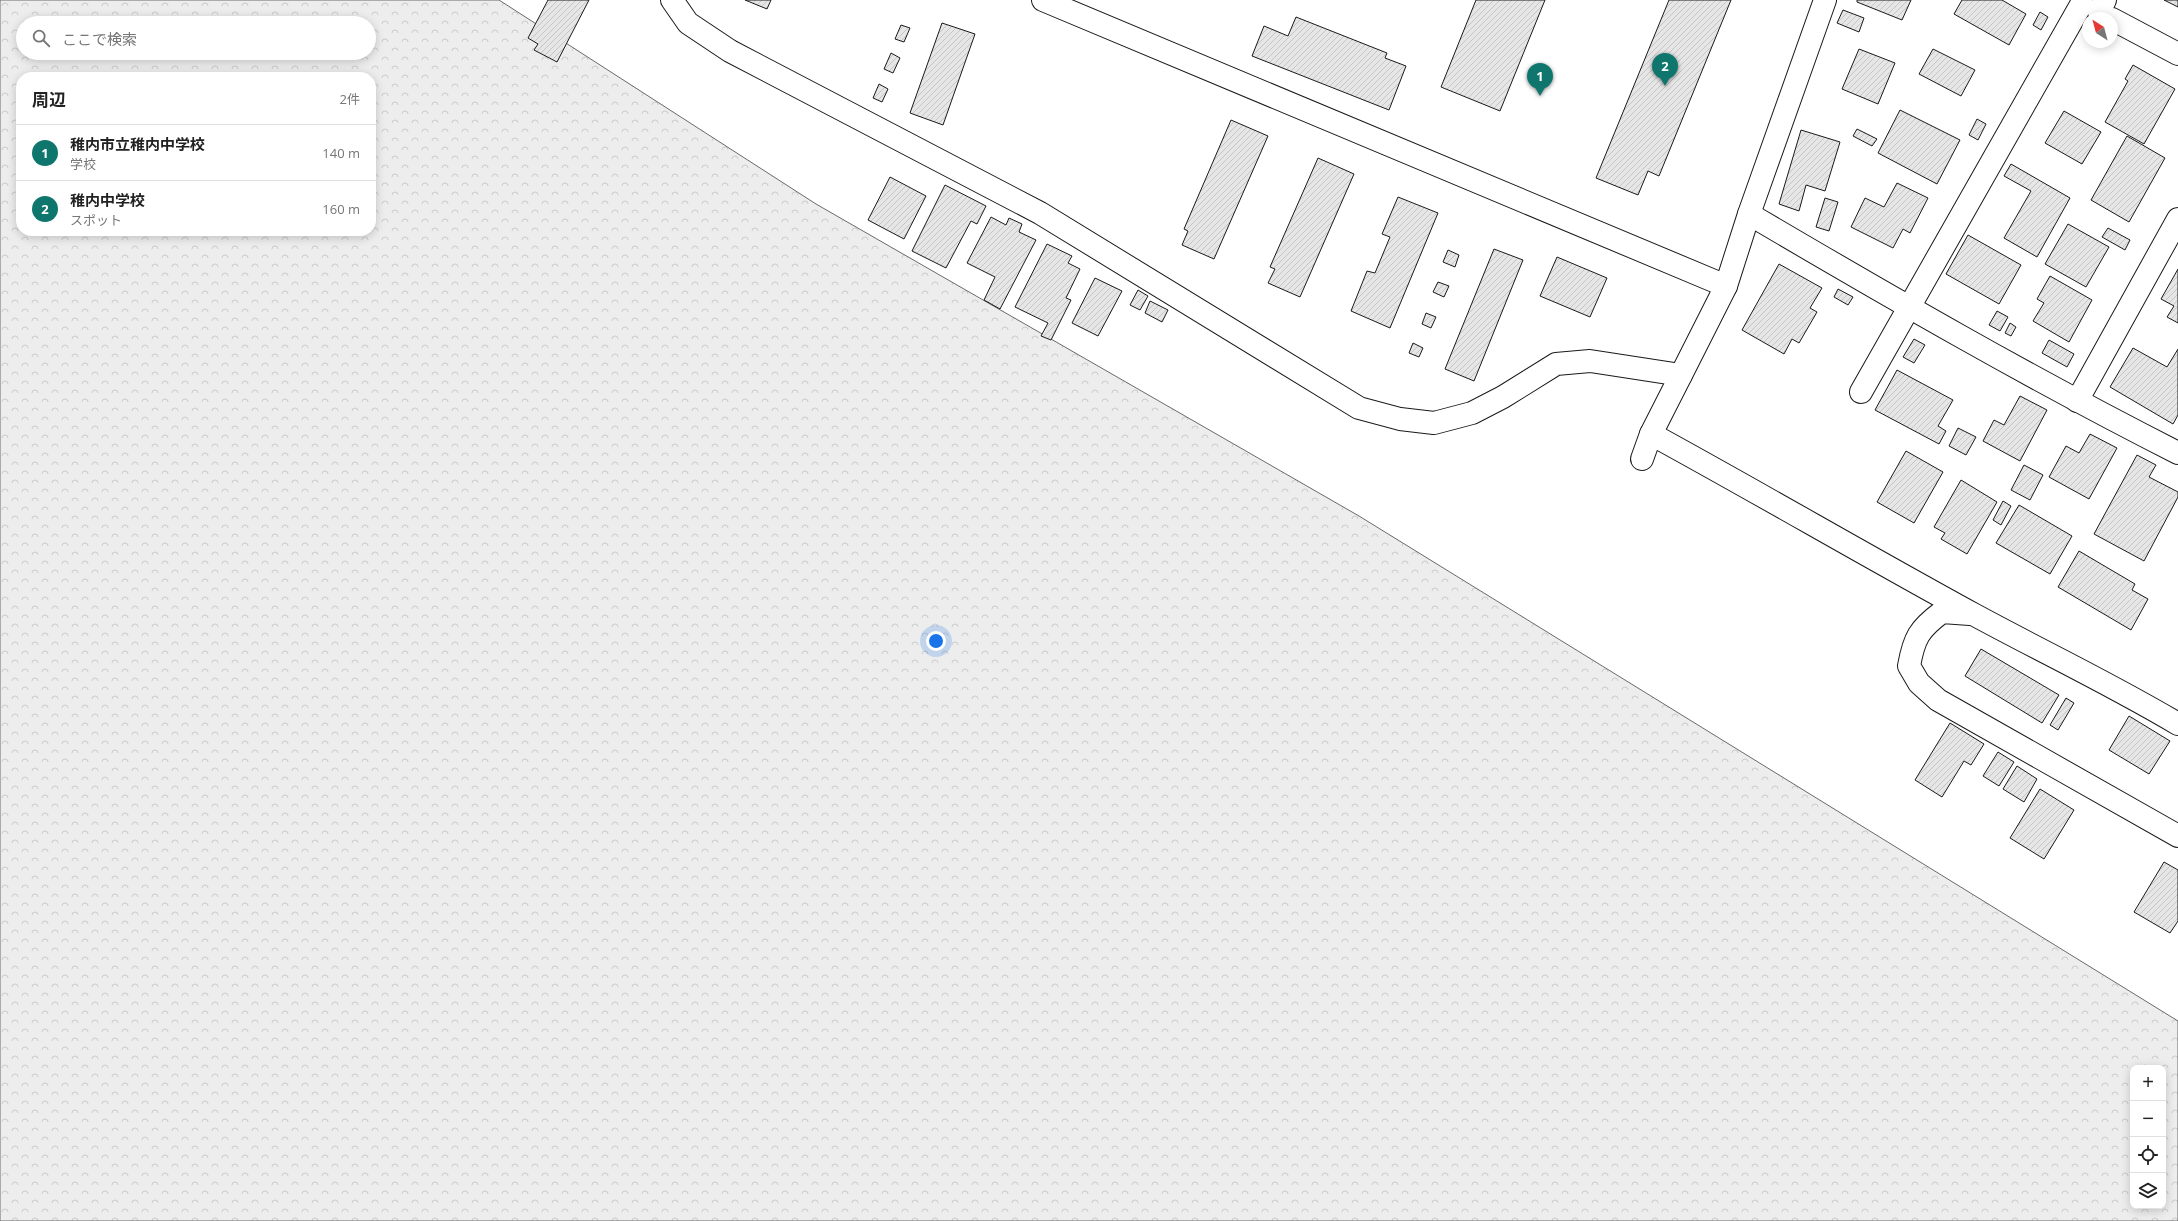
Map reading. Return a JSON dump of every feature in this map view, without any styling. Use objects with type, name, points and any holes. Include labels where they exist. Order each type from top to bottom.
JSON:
[{"type":"street","points":[[672,0],[688,24],[730,51],[1040,213],[1359,408],[1400,420],[1434,423],[1472,413],[1503,397],[1556,364],[1590,360],[1681,375]]},
{"type":"street","points":[[1043,0],[1726,286]]},
{"type":"street","points":[[1642,459],[1651,434],[1726,286],[1749,214],[1825,0]]},
{"type":"street","points":[[1861,392],[1908,308],[2097,9],[2178,54]]},
{"type":"street","points":[[1749,214],[1908,308],[2077,401],[2178,453]]},
{"type":"street","points":[[2077,401],[2178,219]]},
{"type":"street","points":[[1651,434],[1796,513],[1973,614],[2123,691],[2178,724]]},
{"type":"street","points":[[1973,614],[1942,612],[1925,625],[1912,646],[1909,666],[1919,683],[1938,700],[2178,836]]},
{"type":"green space","points":[[0,0],[499,0],[816,204],[1359,516],[2178,1021],[2178,1221],[0,1221]]},
{"type":"building","points":[[548,0],[589,0],[557,62],[534,50],[538,44],[528,38]]},
{"type":"building","points":[[745,0],[771,0],[767,9]]},
{"type":"building","points":[[1476,0],[1545,0],[1500,111],[1441,87]]},
{"type":"building","points":[[1669,0],[1731,0],[1659,176],[1648,171],[1638,195],[1596,178]]},
{"type":"building","points":[[1857,0],[1911,0],[1902,20],[1857,2]]},
{"type":"building","points":[[1962,0],[2002,0],[2026,14],[2009,45],[1954,14]]},
{"type":"building","points":[[2164,0],[2178,0],[2178,7]]},
{"type":"building","points":[[1843,10],[1864,18],[1859,32],[1837,23]]},
{"type":"building","points":[[2040,12],[2048,17],[2041,30],[2033,25]]},
{"type":"building","points":[[1296,17],[1387,53],[1385,58],[1406,66],[1389,110],[1252,56],[1264,26],[1288,36]]},
{"type":"building","points":[[942,23],[975,34],[943,125],[910,113]]},
{"type":"building","points":[[901,25],[910,28],[904,42],[895,39]]},
{"type":"building","points":[[1859,49],[1895,63],[1878,104],[1842,89]]},
{"type":"building","points":[[1933,49],[1975,70],[1961,96],[1919,74]]},
{"type":"building","points":[[891,53],[900,58],[893,73],[884,69]]},
{"type":"building","points":[[2133,65],[2175,89],[2144,144],[2105,122],[2128,81],[2125,79]]},
{"type":"building","points":[[879,84],[888,89],[882,102],[873,98]]},
{"type":"building","points":[[1900,110],[1960,140],[1937,184],[1878,153]]},
{"type":"building","points":[[2064,111],[2101,132],[2082,164],[2045,143]]},
{"type":"building","points":[[1977,119],[1986,124],[1978,140],[1969,135]]},
{"type":"building","points":[[1231,120],[1268,136],[1214,259],[1182,245],[1188,231],[1184,229]]},
{"type":"building","points":[[1857,129],[1877,139],[1872,146],[1853,136]]},
{"type":"building","points":[[1801,130],[1840,142],[1825,191],[1806,185],[1799,211],[1779,204]]},
{"type":"building","points":[[2127,136],[2165,158],[2129,222],[2091,200]]},
{"type":"building","points":[[1318,158],[1354,174],[1300,297],[1268,283],[1275,269],[1270,267]]},
{"type":"building","points":[[2011,164],[2070,198],[2037,257],[2004,238],[2031,191],[2004,176]]},
{"type":"building","points":[[890,177],[926,196],[904,239],[868,220]]},
{"type":"building","points":[[1897,183],[1928,198],[1910,233],[1903,229],[1893,248],[1851,227],[1865,198],[1884,207]]},
{"type":"building","points":[[945,185],[986,206],[977,224],[971,221],[946,268],[912,251]]},
{"type":"building","points":[[1398,197],[1438,213],[1390,328],[1351,311],[1367,271],[1375,273],[1390,237],[1382,234]]},
{"type":"building","points":[[1825,198],[1838,202],[1829,231],[1816,227]]},
{"type":"building","points":[[991,217],[1006,225],[1009,218],[1022,224],[1019,232],[1036,240],[1000,309],[984,300],[995,277],[967,263]]},
{"type":"building","points":[[2068,224],[2109,247],[2086,287],[2045,264]]},
{"type":"building","points":[[2108,228],[2130,240],[2125,250],[2102,237]]},
{"type":"building","points":[[1968,235],[2021,265],[1999,304],[1946,274]]},
{"type":"building","points":[[1047,244],[1072,256],[1068,263],[1080,269],[1066,298],[1071,300],[1051,340],[1041,336],[1048,323],[1015,307]]},
{"type":"building","points":[[1494,249],[1523,260],[1474,381],[1445,369]]},
{"type":"building","points":[[1448,250],[1459,255],[1455,267],[1443,262]]},
{"type":"building","points":[[1557,257],[1607,278],[1590,317],[1540,296]]},
{"type":"building","points":[[1779,264],[1822,288],[1810,308],[1817,312],[1799,343],[1792,339],[1784,354],[1742,330]]},
{"type":"building","points":[[2178,269],[2178,323],[2167,317],[2174,306],[2161,299]]},
{"type":"building","points":[[2050,276],[2092,300],[2069,342],[2033,321],[2044,303],[2037,299]]},
{"type":"building","points":[[1095,278],[1122,291],[1098,336],[1072,323]]},
{"type":"building","points":[[1438,282],[1449,286],[1444,297],[1433,292]]},
{"type":"building","points":[[1838,289],[1853,297],[1848,305],[1834,297]]},
{"type":"building","points":[[1138,290],[1148,296],[1140,310],[1130,305]]},
{"type":"building","points":[[1150,301],[1168,310],[1162,322],[1145,313]]},
{"type":"building","points":[[1997,311],[2008,317],[2000,331],[1989,325]]},
{"type":"building","points":[[1426,313],[1436,317],[1431,328],[1422,324]]},
{"type":"building","points":[[2010,323],[2016,327],[2011,336],[2005,333]]},
{"type":"building","points":[[1914,339],[1925,345],[1914,363],[1903,357]]},
{"type":"building","points":[[2049,340],[2074,354],[2067,367],[2042,353]]},
{"type":"building","points":[[1413,343],[1423,348],[1419,357],[1409,353]]},
{"type":"building","points":[[2133,348],[2167,367],[2178,349],[2178,415],[2173,424],[2110,387]]},
{"type":"building","points":[[1897,370],[1953,400],[1938,426],[1946,431],[1939,444],[1875,410]]},
{"type":"building","points":[[2020,396],[2047,410],[2020,461],[1983,441],[1994,420],[2004,425]]},
{"type":"building","points":[[1958,428],[1976,437],[1966,455],[1949,446]]},
{"type":"building","points":[[2090,434],[2117,448],[2089,499],[2049,477],[2066,446],[2079,453]]},
{"type":"building","points":[[1906,451],[1943,472],[1914,523],[1877,502]]},
{"type":"building","points":[[2137,455],[2156,465],[2149,477],[2178,492],[2178,497],[2144,561],[2094,534]]},
{"type":"building","points":[[2024,465],[2043,475],[2030,500],[2011,490]]},
{"type":"building","points":[[1961,480],[1997,502],[1967,554],[1941,539],[1945,533],[1934,527]]},
{"type":"building","points":[[2003,501],[2011,506],[2001,525],[1993,520]]},
{"type":"building","points":[[2019,505],[2072,536],[2050,574],[1996,543]]},
{"type":"building","points":[[2079,551],[2135,584],[2132,590],[2148,599],[2131,630],[2058,587]]},
{"type":"building","points":[[1981,649],[2059,695],[2042,723],[1965,676]]},
{"type":"building","points":[[2066,698],[2074,703],[2058,730],[2050,725]]},
{"type":"building","points":[[2129,716],[2170,741],[2149,774],[2109,750]]},
{"type":"building","points":[[1950,723],[1984,744],[1971,765],[1964,761],[1942,797],[1915,780]]},
{"type":"building","points":[[1998,752],[2014,762],[1999,786],[1983,776]]},
{"type":"building","points":[[2017,766],[2037,779],[2024,802],[2003,789]]},
{"type":"building","points":[[2040,789],[2074,810],[2044,859],[2010,838]]},
{"type":"building","points":[[2164,862],[2178,870],[2178,921],[2170,933],[2134,912]]},
{"type":"place","name":"稚内中学校","points":[[1665,86]]},
{"type":"place","name":"稚内市立稚内中学校","points":[[1540,96]]}]
